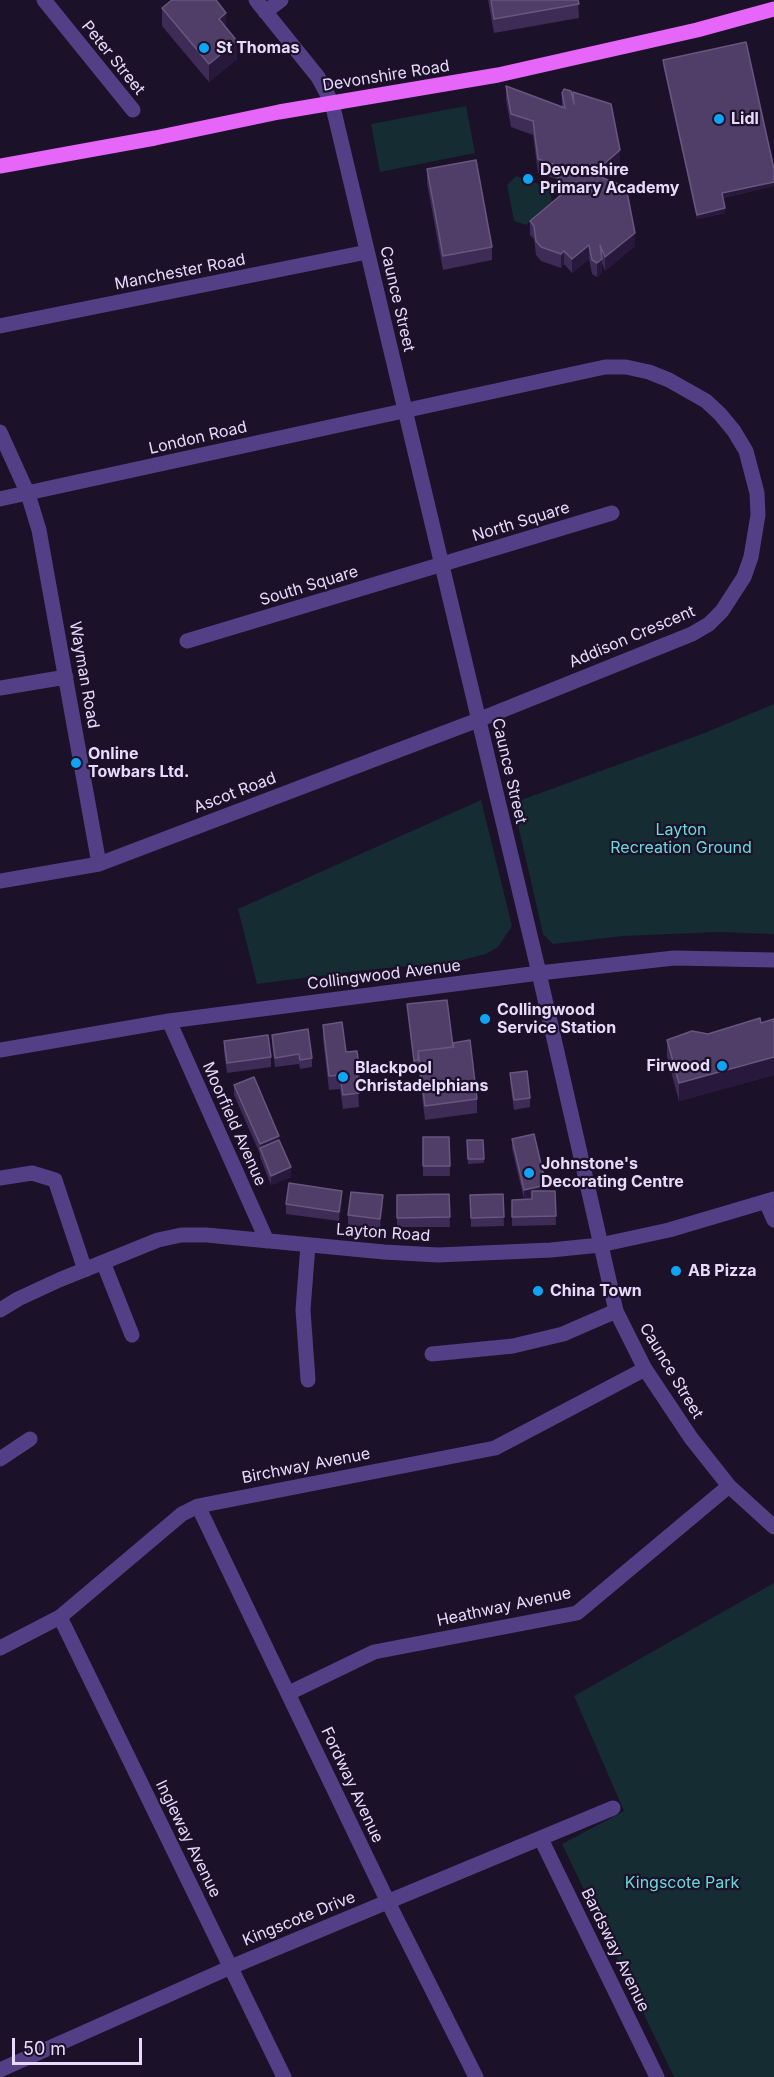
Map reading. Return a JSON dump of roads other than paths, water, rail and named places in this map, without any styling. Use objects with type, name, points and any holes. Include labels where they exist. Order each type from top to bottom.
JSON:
[{"type":"main road","name":"Devonshire Road","points":[[0,166],[498,75],[697,30],[774,9]]},
{"type":"street","name":"Peter Street","points":[[44,0],[133,110]]},
{"type":"street","points":[[260,6],[281,0]]},
{"type":"street","name":"Caunce Street","points":[[260,6],[318,77],[332,104],[539,973],[616,1311],[645,1369],[691,1438],[729,1486],[774,1527]]},
{"type":"street","name":"Manchester Road","points":[[0,326],[367,252]]},
{"type":"street","name":"Addison Crescent","points":[[404,410],[605,367],[626,367],[649,372],[669,380],[706,401],[735,431],[746,452],[752,472],[757,493],[758,515],[751,557],[744,578],[722,611],[709,624],[693,634],[478,720]]},
{"type":"street","name":"London Road","points":[[0,499],[404,410]]},
{"type":"street","name":"Wayman Road","points":[[0,432],[28,494],[43,548],[99,864]]},
{"type":"street","name":"North Square","points":[[441,565],[612,513]]},
{"type":"street","name":"South Square","points":[[187,640],[441,565]]},
{"type":"street","points":[[0,688],[66,677]]},
{"type":"street","name":"Ascot Road","points":[[0,880],[99,864],[478,720]]},
{"type":"street","name":"Collingwood Avenue","points":[[0,1050],[169,1021],[539,973],[674,958],[774,960]]},
{"type":"street","name":"Moorfield Avenue","points":[[169,1021],[267,1241]]},
{"type":"street","points":[[0,1178],[32,1173],[55,1180],[85,1270]]},
{"type":"street","points":[[770,1201],[774,1220]]},
{"type":"street","name":"Layton Road","points":[[0,1310],[34,1291],[103,1262],[158,1240],[181,1235],[207,1235],[438,1255],[551,1250],[600,1245],[669,1230],[770,1201]]},
{"type":"street","points":[[308,1245],[303,1310],[308,1380]]},
{"type":"street","points":[[103,1262],[132,1335]]},
{"type":"street","points":[[432,1354],[513,1346],[563,1334],[616,1311]]},
{"type":"street","name":"Birchway Avenue","points":[[0,1648],[60,1617],[182,1514],[198,1506],[495,1448],[645,1369]]},
{"type":"street","points":[[0,1459],[30,1439]]},
{"type":"street","name":"Heathway Avenue","points":[[289,1693],[374,1652],[577,1613],[729,1486]]},
{"type":"street","name":"Fordway Avenue","points":[[198,1506],[388,1902],[476,2077]]},
{"type":"street","name":"Ingleway Avenue","points":[[60,1617],[284,2077]]},
{"type":"street","name":"Kingscote Drive","points":[[0,2070],[231,1967],[613,1808]]},
{"type":"street","name":"Bardsway Avenue","points":[[541,1839],[657,2077]]},
{"type":"place","name":"St Thomas","points":[[204,48]]},
{"type":"place","name":"Lidl","points":[[719,119]]},
{"type":"place","name":"Devonshire Primary Academy","points":[[528,179]]},
{"type":"place","name":"Online Towbars Ltd.","points":[[76,763]]},
{"type":"place","name":"Collingwood Service Station","points":[[485,1019]]},
{"type":"place","name":"Firwood","points":[[722,1066]]},
{"type":"place","name":"Blackpool Christadelphians","points":[[343,1077]]},
{"type":"place","name":"Johnstone's Decorating Centre","points":[[529,1173]]},
{"type":"place","name":"AB Pizza","points":[[676,1271]]},
{"type":"place","name":"China Town","points":[[538,1291]]},
{"type":"park label","name":"Layton Recreation Ground","points":[[681,839]]},
{"type":"park label","name":"Kingscote Park","points":[[682,1883]]}]
